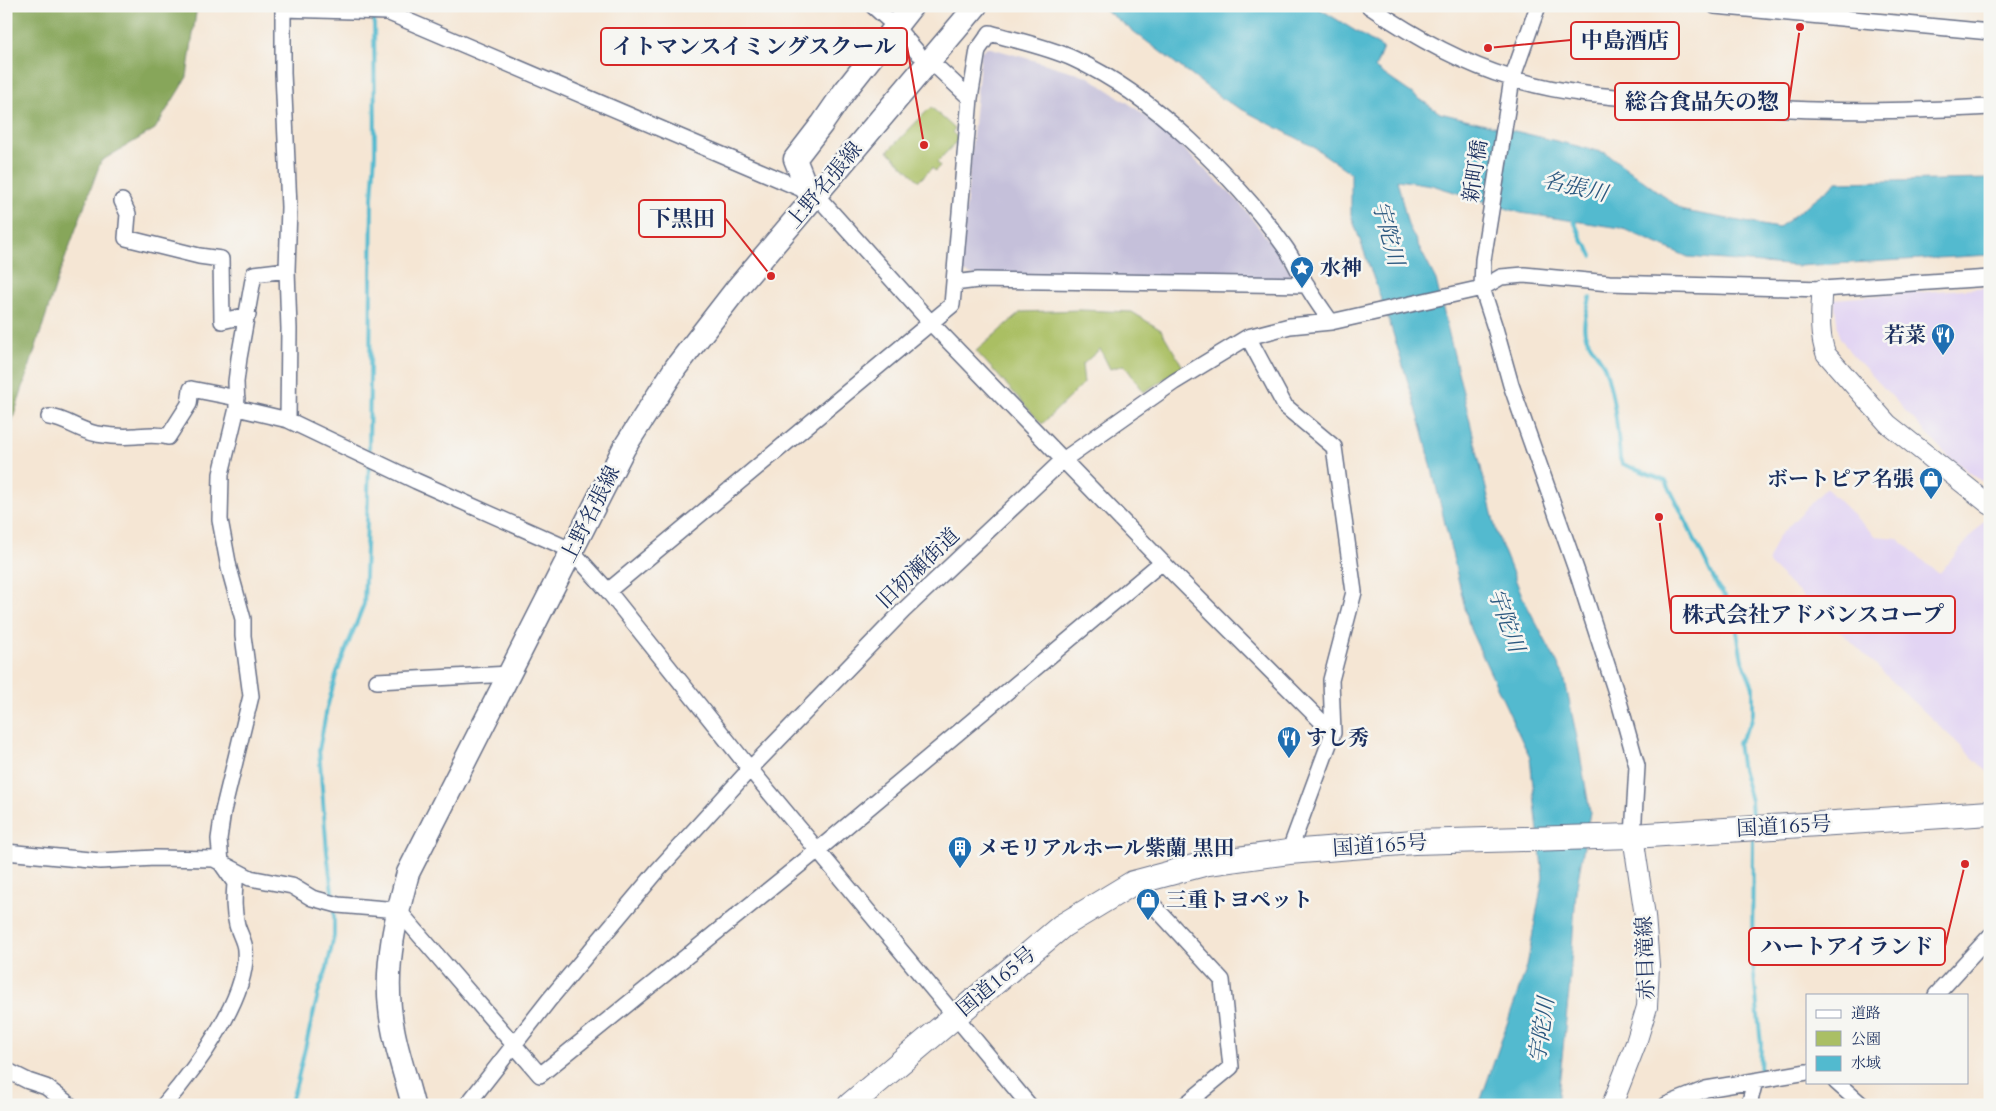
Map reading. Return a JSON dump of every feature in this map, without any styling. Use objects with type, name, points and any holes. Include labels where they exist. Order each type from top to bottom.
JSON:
[{"type":"highway","name":"国道165号","points":[[850,1105],[1062,926],[1133,883],[1208,862],[1289,852],[1414,842],[1625,836],[1990,813]]},
{"type":"main road","points":[[812,194],[795,159],[844,92],[912,6]]},
{"type":"main road","name":"上野名張線","points":[[413,1105],[390,1010],[390,949],[408,873],[571,550],[624,448],[676,367],[812,194],[976,6]]},
{"type":"main road","name":"赤目滝線","points":[[1612,1105],[1648,1007],[1649,965],[1645,916],[1625,836]]},
{"type":"street","points":[[873,6],[896,27],[918,53]]},
{"type":"street","points":[[1369,6],[1389,12],[1435,46],[1511,84],[1611,98],[1815,110],[1925,110],[1990,107]]},
{"type":"street","name":"新町橋","points":[[1476,289],[1483,260],[1511,84],[1538,6]]},
{"type":"street","points":[[1715,6],[1810,11],[1990,32]]},
{"type":"street","points":[[288,420],[290,329],[287,270],[290,207],[283,72],[283,8],[387,12],[812,194],[932,324],[1063,460],[1333,733]]},
{"type":"street","points":[[608,591],[932,324],[952,305],[970,98],[978,50],[990,33],[1074,59],[1122,86],[1160,115],[1219,168],[1259,211],[1287,249],[1306,285],[1334,321]]},
{"type":"street","points":[[940,70],[970,98]]},
{"type":"street","points":[[122,201],[128,214],[126,238],[200,256],[221,259],[222,321],[248,315]]},
{"type":"street","points":[[164,1105],[212,1043],[232,1005],[244,971],[245,949],[233,907],[235,883],[221,862],[218,839],[251,696],[243,636],[243,619],[229,568],[220,520],[221,474],[237,403],[239,358],[254,274],[287,270]]},
{"type":"street","name":"旧初瀬街道","points":[[467,1105],[513,1045],[658,870],[750,769],[903,611],[1063,460],[1174,382],[1248,337],[1290,326],[1334,321],[1476,289],[1501,277],[1524,275],[1609,284],[1822,290],[1990,278]]},
{"type":"street","points":[[954,283],[978,280],[1306,285]]},
{"type":"street","points":[[1476,289],[1495,328],[1510,385],[1577,572],[1620,705],[1637,766],[1625,836]]},
{"type":"street","points":[[1822,290],[1820,331],[1826,354],[1888,424],[1990,504]]},
{"type":"street","points":[[1248,337],[1285,406],[1334,448],[1354,592],[1331,680],[1333,733],[1289,852]]},
{"type":"street","points":[[49,417],[61,418],[78,429],[94,433],[136,436],[159,435],[168,437],[189,404],[191,389],[288,420],[368,459],[571,550],[608,591],[750,769],[1029,1105]]},
{"type":"street","points":[[6,852],[100,861],[155,858],[214,859],[250,878],[292,886],[312,898],[333,904],[398,910],[540,1075],[818,850],[1162,562]]},
{"type":"street","points":[[377,681],[510,674]]},
{"type":"street","points":[[1133,883],[1222,980],[1231,1067],[1185,1105]]},
{"type":"street","points":[[1937,994],[1990,936]]},
{"type":"street","points":[[6,1070],[28,1081],[46,1087],[70,1105]]},
{"type":"street","points":[[1666,1105],[1706,1089],[1806,1072]]},
{"type":"street","points":[[1749,1105],[1755,1081]]},
{"type":"street","points":[[1838,1084],[1862,1105]]},
{"type":"shaded area","points":[[988,47],[1087,76],[1134,107],[1175,141],[1238,201],[1275,248],[1295,280],[978,277],[960,271],[981,51]]},
{"type":"shaded area","points":[[1990,287],[1990,488],[1947,455],[1850,352],[1839,336],[1834,299]]},
{"type":"shaded area","points":[[1826,488],[1875,536],[1897,538],[1939,574],[1990,514],[1990,774],[1770,565],[1768,560],[1778,537]]},
{"type":"green space","points":[[6,6],[197,6],[187,77],[155,129],[101,161],[59,275],[6,440]]},
{"type":"green space","points":[[931,107],[955,129],[952,132],[959,139],[937,162],[940,166],[935,171],[932,168],[919,181],[888,151]]},
{"type":"green space","points":[[1080,310],[1132,312],[1161,330],[1183,367],[1144,392],[1124,365],[1110,369],[1100,349],[1082,365],[1084,383],[1042,424],[976,351],[1021,312]]},
{"type":"water","points":[[1100,6],[1315,6],[1383,48],[1375,68],[1440,113],[1606,153],[1684,211],[1778,228],[1837,182],[1990,179],[1990,255],[1798,266],[1688,257],[1621,228],[1521,213],[1432,185],[1397,180],[1408,225],[1436,280],[1497,534],[1523,598],[1564,676],[1590,812],[1576,891],[1569,991],[1557,1105],[1479,1105],[1527,966],[1543,877],[1530,758],[1470,629],[1423,431],[1392,330],[1351,215],[1351,173],[1312,146],[1224,100]]},
{"type":"waterway","points":[[369,454],[372,198],[375,153],[374,14]]},
{"type":"waterway","points":[[1573,219],[1583,242],[1587,245],[1592,256]]},
{"type":"waterway","points":[[1590,298],[1584,329],[1607,374],[1616,416],[1620,459],[1623,464],[1666,481],[1718,587],[1729,601],[1733,610],[1742,660],[1753,687],[1751,723],[1738,743],[1741,765],[1751,801],[1752,820]]},
{"type":"waterway","points":[[333,899],[327,852],[319,750],[327,708],[337,672],[364,604],[369,464]]},
{"type":"waterway","points":[[1753,836],[1752,957],[1761,1044],[1760,1073]]},
{"type":"waterway","points":[[290,1105],[319,990],[327,968],[334,936],[334,908]]},
{"type":"place","name":"総合食品矢の惣","points":[[1800,27]]},
{"type":"place","name":"中島酒店","points":[[1488,48]]},
{"type":"place","name":"イトマンスイミングスクール","points":[[924,145]]},
{"type":"place","name":"下黒田","points":[[771,276]]},
{"type":"place","name":"水神","points":[[1302,289]]},
{"type":"place","name":"若菜","points":[[1943,356]]},
{"type":"place","name":"ボートピア名張","points":[[1931,500]]},
{"type":"place","name":"株式会社アドバンスコープ","points":[[1659,517]]},
{"type":"place","name":"すし秀","points":[[1289,759]]},
{"type":"place","name":"ハートアイランド","points":[[1965,864]]},
{"type":"place","name":"メモリアルホール紫蘭 黒田","points":[[960,869]]},
{"type":"place","name":"三重トヨペット","points":[[1148,921]]},
{"type":"water label","name":"名張川","points":[[1575,186]]},
{"type":"water label","name":"宇陀川","points":[[1389,233]]},
{"type":"water label","name":"宇陀川","points":[[1507,620]]},
{"type":"water label","name":"宇陀川","points":[[1541,1030]]}]
